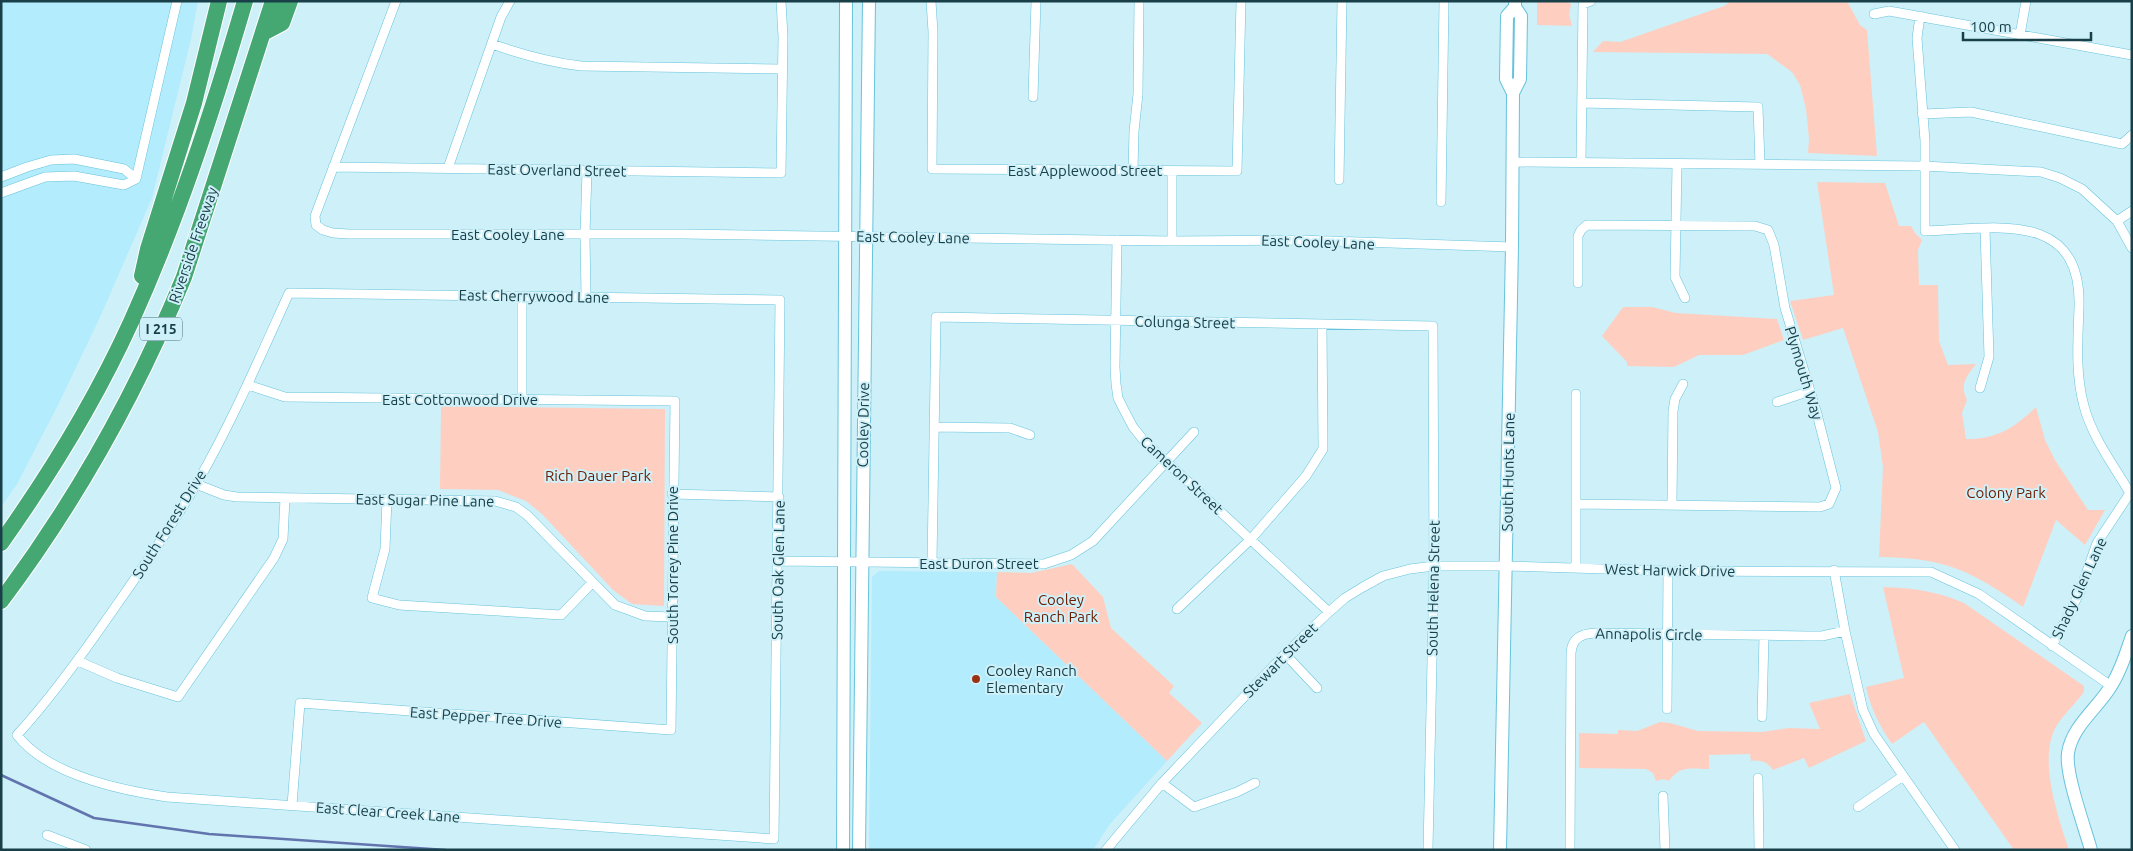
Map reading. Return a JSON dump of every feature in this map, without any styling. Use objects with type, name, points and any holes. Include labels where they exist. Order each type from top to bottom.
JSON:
[{"type":"highway","points":[[131,322],[148,249],[194,103],[219,1]]},
{"type":"highway","name":"Riverside Freeway","points":[[1,543],[36,495],[97,388],[131,322],[182,198],[245,1]]},
{"type":"highway","name":"I 215","points":[[265,32],[273,1]]},
{"type":"highway","points":[[265,32],[282,23],[290,1]]},
{"type":"highway","name":"Riverside Freeway","points":[[1,601],[80,483],[113,426],[146,362],[184,277],[265,32]]},
{"type":"street","points":[[136,179],[177,1]]},
{"type":"street","points":[[334,167],[396,1]]},
{"type":"street","points":[[448,168],[501,17],[510,1]]},
{"type":"street","points":[[492,44],[529,58],[581,66],[782,69],[781,1]]},
{"type":"street","name":"Cooley Drive","points":[[842,850],[846,1]]},
{"type":"street","name":"Cooley Drive","points":[[859,850],[868,1]]},
{"type":"street","name":"East Applewood Street","points":[[931,1],[933,32],[932,169],[1172,171],[1238,171],[1241,1]]},
{"type":"street","points":[[1033,97],[1036,1]]},
{"type":"street","points":[[1133,170],[1134,131],[1138,94],[1139,1]]},
{"type":"street","points":[[1339,180],[1342,1]]},
{"type":"street","points":[[1440,202],[1444,1]]},
{"type":"street","points":[[1581,162],[1583,4],[1591,1]]},
{"type":"street","points":[[2020,35],[2026,1]]},
{"type":"street","name":"South Hunts Lane","points":[[1500,850],[1512,248],[1513,93],[1520,80],[1521,16],[1515,4]]},
{"type":"street","points":[[1874,14],[1889,11],[2132,55]]},
{"type":"street","points":[[1920,16],[1917,38],[1924,166]]},
{"type":"street","name":"East Overland Street","points":[[334,167],[781,174],[782,69]]},
{"type":"street","points":[[1582,103],[1758,107],[1760,164]]},
{"type":"street","points":[[1922,114],[1971,112],[2122,144],[2132,134]]},
{"type":"street","points":[[1,177],[43,162],[74,159],[124,169],[136,179]]},
{"type":"street","points":[[1512,162],[1924,166],[2041,172],[2060,178],[2082,189],[2117,221],[2132,248]]},
{"type":"street","points":[[1677,165],[1675,277],[1685,298]]},
{"type":"street","name":"Shady Glen Lane","points":[[1924,166],[1925,231],[2015,228],[2034,231],[2052,239],[2068,255],[2076,271],[2078,285],[2077,367],[2084,407],[2095,434],[2130,493],[2097,543],[2079,594],[2052,646]]},
{"type":"street","name":"East Cooley Lane","points":[[334,167],[315,216],[316,225],[323,230],[333,233],[683,234],[1172,241],[1299,240],[1512,248]]},
{"type":"street","points":[[586,297],[587,171]]},
{"type":"street","points":[[1172,171],[1172,241]]},
{"type":"street","points":[[1,193],[44,177],[74,176],[124,185],[136,179]]},
{"type":"street","points":[[2117,221],[2132,211]]},
{"type":"street","name":"Plymouth Way","points":[[1576,504],[1820,507],[1829,504],[1836,488],[1785,308],[1774,245],[1768,230],[1755,226],[1587,224],[1578,236],[1578,282]]},
{"type":"street","points":[[1980,388],[1989,357],[1985,229]]},
{"type":"street","name":"Cameron Street","points":[[1118,240],[1115,367],[1118,398],[1133,427],[1145,442],[1166,462],[1329,612]]},
{"type":"street","name":"East Cherrywood Lane","points":[[289,293],[780,300]]},
{"type":"street","name":"South Forest Drive","points":[[17,735],[38,712],[78,661],[167,533],[196,484],[248,385],[289,293]]},
{"type":"street","points":[[522,296],[522,399]]},
{"type":"street","name":"South Oak Glen Lane","points":[[774,840],[780,300]]},
{"type":"street","name":"Colunga Street","points":[[934,427],[936,317],[1322,326],[1433,326]]},
{"type":"street","points":[[1177,608],[1251,539],[1306,476],[1323,449],[1322,326]]},
{"type":"street","name":"South Helena Street","points":[[1428,850],[1434,566],[1433,326]]},
{"type":"street","points":[[1672,504],[1673,410],[1675,399],[1682,384]]},
{"type":"street","name":"East Cottonwood Drive","points":[[248,385],[285,397],[675,401]]},
{"type":"street","points":[[1777,402],[1810,391]]},
{"type":"street","points":[[1576,394],[1576,568]]},
{"type":"street","name":"South Torrey Pine Drive","points":[[671,730],[672,494],[675,401]]},
{"type":"street","points":[[932,563],[934,427],[1010,428],[1030,436]]},
{"type":"street","name":"East Duron Street","points":[[778,561],[1044,564],[1071,555],[1093,541],[1194,432]]},
{"type":"street","name":"East Sugar Pine Lane","points":[[196,484],[224,495],[506,502],[527,515],[615,605],[645,616],[672,617]]},
{"type":"street","points":[[672,494],[779,497]]},
{"type":"street","points":[[78,661],[117,678],[178,697],[274,558],[283,539],[286,498]]},
{"type":"street","points":[[387,499],[385,549],[372,598],[399,605],[561,615],[592,583]]},
{"type":"street","name":"Stewart Street","points":[[1106,850],[1162,783],[1285,654],[1345,598],[1384,576],[1410,569],[1434,566],[1506,566]]},
{"type":"street","name":"West Harwick Drive","points":[[1506,566],[1668,571],[1834,570],[1931,572],[1980,594],[2111,686]]},
{"type":"street","points":[[1834,570],[1844,631],[1863,710],[1874,734],[1955,850]]},
{"type":"street","points":[[1667,709],[1668,571]]},
{"type":"street","name":"Annapolis Circle","points":[[1570,850],[1572,644],[1575,639],[1586,634],[1822,636],[1844,631]]},
{"type":"street","points":[[1762,717],[1764,636]]},
{"type":"street","points":[[2091,850],[2069,771],[2068,753],[2077,730],[2111,686],[2122,666],[2132,636]]},
{"type":"street","points":[[1285,654],[1317,688]]},
{"type":"street","name":"East Pepper Tree Drive","points":[[292,805],[300,703],[671,730]]},
{"type":"street","name":"East Clear Creek Lane","points":[[17,735],[27,748],[54,763],[85,777],[139,793],[209,800],[774,840]]},
{"type":"street","points":[[1858,807],[1903,776]]},
{"type":"street","points":[[1758,778],[1759,850]]},
{"type":"street","points":[[1162,783],[1194,807],[1237,792],[1255,783]]},
{"type":"street","points":[[1663,796],[1665,850]]},
{"type":"street","points":[[843,827],[859,827]]},
{"type":"street","points":[[47,835],[86,850]]},
{"type":"shaded area","points":[[1,1],[198,1],[191,39],[152,198],[101,315],[58,405],[17,484],[1,507]]},
{"type":"shaded area","name":"Cooley Ranch Elementary","points":[[879,571],[997,572],[996,597],[1167,761],[1110,824],[1093,850],[869,850],[872,577]]},
{"type":"green space","points":[[1537,1],[1566,1],[1571,4],[1569,14],[1572,26],[1537,25]]},
{"type":"green space","points":[[1731,1],[1847,1],[1860,25],[1867,30],[1877,156],[1808,153],[1809,139],[1806,109],[1800,85],[1792,72],[1767,54],[1593,52],[1603,41],[1620,42],[1724,6]]},
{"type":"green space","name":"Colony Park","points":[[1817,182],[1885,183],[1899,226],[1911,226],[1922,240],[1918,250],[1919,285],[1938,285],[1939,341],[1948,365],[1976,364],[1967,376],[1964,385],[1967,400],[1962,413],[1966,439],[1987,437],[2004,431],[2020,421],[2036,407],[2045,440],[2055,460],[2088,510],[2105,510],[2085,545],[2056,520],[2023,607],[1972,575],[1956,568],[1922,560],[1879,557],[1883,467],[1878,432],[1843,328],[1803,340],[1790,301],[1834,295]]},
{"type":"green space","points":[[1623,307],[1652,307],[1676,313],[1777,319],[1784,340],[1743,355],[1699,355],[1674,367],[1627,366],[1627,362],[1602,336]]},
{"type":"green space","name":"Rich Dauer Park","points":[[441,406],[665,409],[664,606],[632,604],[613,590],[542,514],[526,501],[498,490],[440,489]]},
{"type":"green space","name":"Cooley Ranch Park","points":[[1072,564],[1103,597],[1111,628],[1174,686],[1169,693],[1202,723],[1167,761],[996,597],[997,572],[1031,573]]},
{"type":"green space","points":[[1883,587],[1924,591],[1964,603],[2084,686],[2084,692],[2057,725],[2051,738],[2049,754],[2051,787],[2069,850],[2014,850],[1924,722],[1892,744],[1876,717],[1866,687],[1904,678]]},
{"type":"green space","points":[[1850,694],[1866,741],[1809,768],[1804,758],[1773,770],[1763,762],[1758,760],[1751,761],[1750,754],[1709,755],[1709,769],[1682,770],[1669,781],[1663,779],[1656,781],[1653,773],[1646,769],[1579,768],[1579,733],[1618,734],[1618,730],[1637,731],[1660,722],[1698,731],[1762,732],[1789,728],[1820,729],[1809,703]]},
{"type":"waterway","points":[[1,775],[94,818],[209,834],[446,850]]},
{"type":"place","name":"Cooley Ranch Elementary","points":[[976,679]]}]
